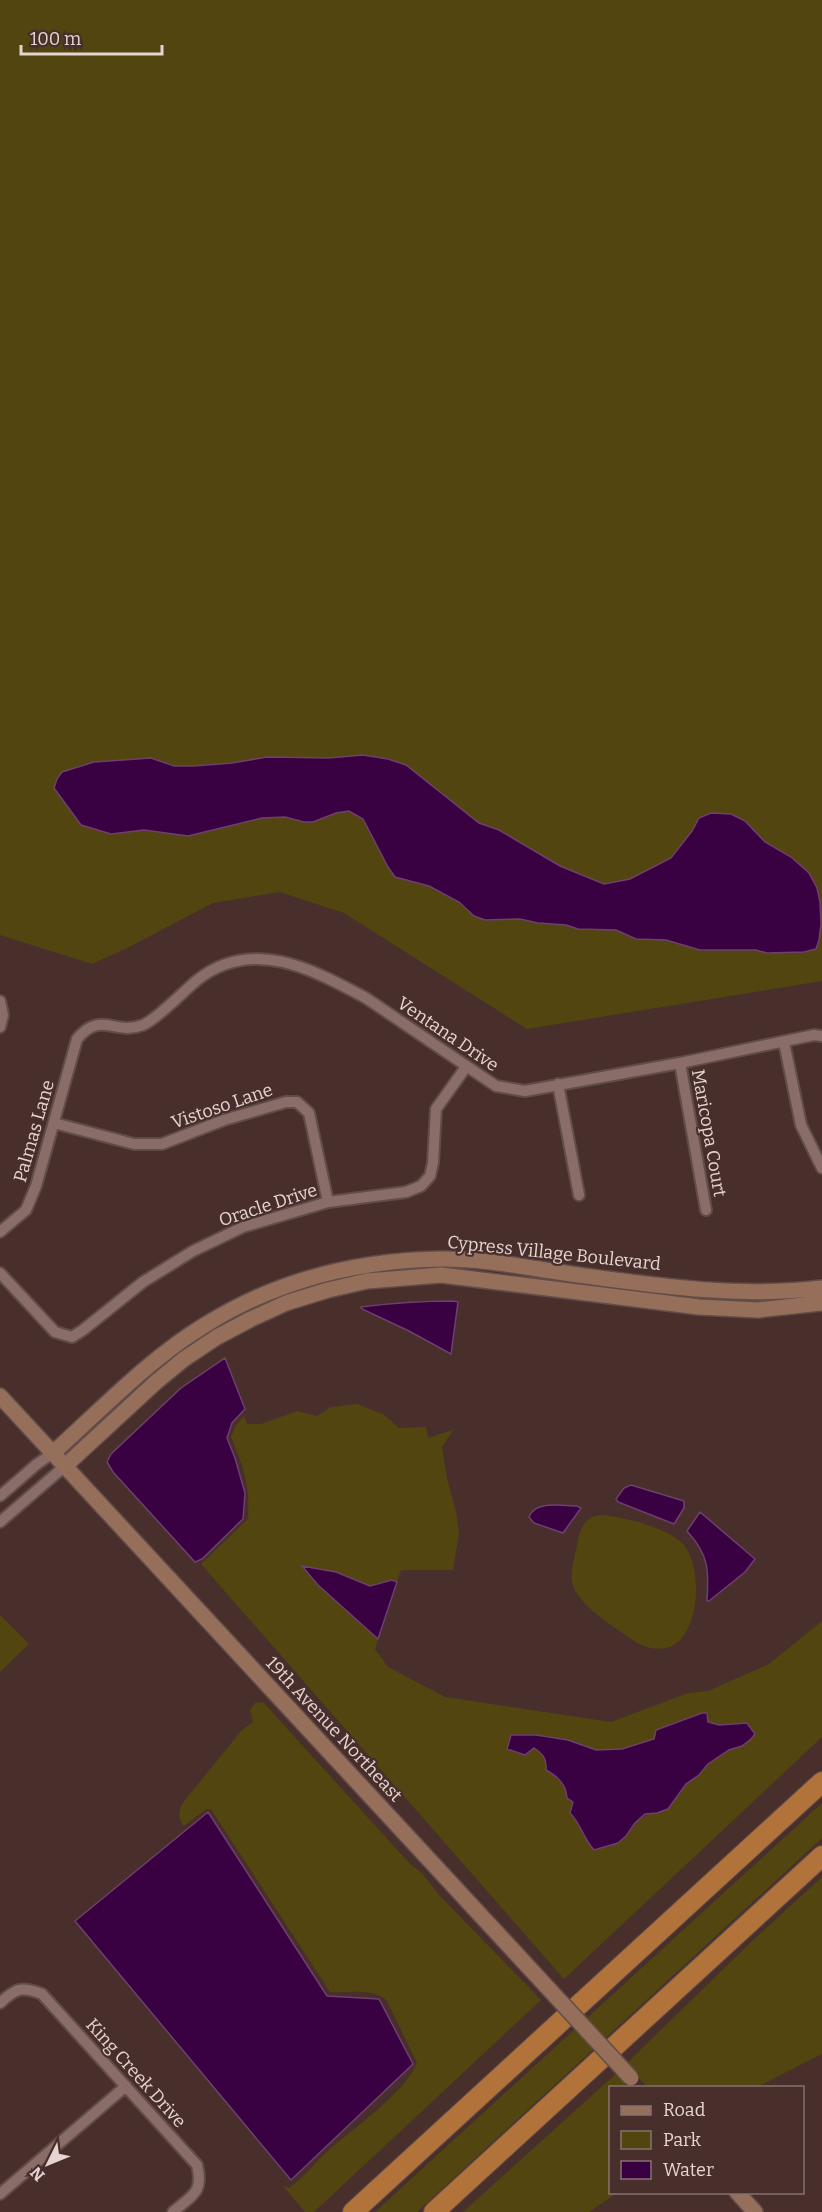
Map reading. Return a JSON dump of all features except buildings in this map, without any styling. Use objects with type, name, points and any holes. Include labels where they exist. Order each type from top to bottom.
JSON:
[{"type":"highway","points":[[353,2212],[822,1782]]},
{"type":"highway","points":[[434,2212],[822,1856]]},
{"type":"street","name":"Ventana Drive","points":[[85,1029],[99,1023],[127,1029],[146,1024],[199,979],[217,968],[241,959],[260,958],[287,962],[347,988],[366,998],[496,1086],[525,1091],[680,1063],[814,1035],[822,1036]]},
{"type":"street","points":[[0,1001],[3,1016],[0,1027]]},
{"type":"street","name":"Palmas Lane","points":[[0,1232],[26,1210],[36,1186],[77,1039],[85,1029]]},
{"type":"street","points":[[784,1042],[801,1125],[822,1168]]},
{"type":"street","name":"Maricopa Court","points":[[680,1063],[706,1210]]},
{"type":"street","name":"Oracle Drive","points":[[0,1273],[55,1332],[72,1337],[143,1282],[193,1251],[243,1227],[328,1202],[406,1192],[421,1186],[430,1176],[433,1163],[436,1109],[466,1067]]},
{"type":"street","points":[[558,1084],[579,1195]]},
{"type":"street","name":"Vistoso Lane","points":[[54,1123],[134,1144],[162,1144],[224,1120],[286,1102],[297,1102],[309,1113],[328,1202]]},
{"type":"street","name":"Cypress Village Boulevard","points":[[53,1453],[145,1369],[205,1324],[278,1289],[304,1279],[340,1270],[390,1262],[444,1259],[735,1292],[822,1288]]},
{"type":"street","name":"Cypress Village Boulevard","points":[[65,1466],[156,1382],[184,1359],[217,1337],[286,1303],[367,1281],[441,1275],[699,1307],[758,1310],[822,1303]]},
{"type":"street","name":"19th Avenue Northeast","points":[[0,1396],[636,2083]]},
{"type":"street","points":[[0,1496],[53,1453]]},
{"type":"street","points":[[0,1522],[65,1466]]},
{"type":"street","name":"King Creek Drive","points":[[0,2003],[13,1992],[27,1988],[42,1994],[197,2165],[201,2179],[198,2189],[173,2212]]},
{"type":"street","points":[[0,2194],[126,2086]]},
{"type":"street","points":[[738,2194],[756,2212]]},
{"type":"green space","points":[[0,0],[822,0],[822,981],[527,1029],[344,913],[280,892],[213,903],[92,964],[0,935]]},
{"type":"green space","points":[[357,1404],[383,1414],[399,1428],[426,1427],[428,1438],[453,1430],[442,1447],[459,1533],[453,1570],[401,1570],[397,1582],[392,1580],[370,1586],[336,1572],[303,1567],[318,1585],[378,1639],[375,1649],[388,1667],[445,1697],[611,1722],[688,1693],[708,1691],[769,1664],[822,1621],[822,1737],[564,1979],[201,1564],[248,1519],[245,1477],[231,1437],[236,1425],[244,1416],[247,1424],[261,1424],[297,1411],[317,1416],[331,1407]],"holes":[[[707,1713],[708,1722],[719,1725],[747,1723],[750,1729],[729,1750],[708,1763],[699,1775],[686,1784],[657,1813],[648,1815],[637,1822],[623,1840],[594,1850],[570,1813],[573,1802],[567,1798],[561,1781],[547,1770],[542,1754],[534,1747],[525,1755],[507,1748],[511,1735],[536,1735],[568,1740],[595,1750],[622,1749],[654,1739],[656,1730]]]},
{"type":"green space","points":[[601,1515],[656,1528],[676,1538],[688,1551],[696,1580],[693,1613],[688,1628],[680,1640],[669,1647],[655,1649],[637,1643],[599,1616],[575,1591],[572,1572],[580,1531],[588,1520]]},
{"type":"green space","points":[[0,1615],[29,1644],[0,1672]]},
{"type":"green space","points":[[263,1702],[410,1864],[422,1873],[440,1896],[541,2000],[314,2212],[305,2212],[283,2186],[289,2188],[295,2184],[329,2150],[390,2098],[401,2087],[417,2063],[387,2001],[375,1994],[330,1992],[211,1809],[206,1809],[184,1826],[180,1819],[180,1810],[185,1800],[242,1730],[253,1722],[250,1710],[255,1703]]},
{"type":"green space","points":[[822,1803],[822,1838],[417,2212],[375,2212]]},
{"type":"green space","points":[[822,1877],[822,2054],[759,2086],[646,2086],[626,2064],[750,1943]]},
{"type":"green space","points":[[618,2072],[632,2086],[609,2086],[609,2194],[616,2194],[589,2212],[463,2212]]},
{"type":"water","points":[[363,755],[406,765],[479,823],[499,830],[560,866],[604,884],[630,879],[671,858],[699,818],[711,813],[731,814],[745,821],[765,842],[791,857],[809,873],[817,888],[820,902],[821,924],[816,949],[804,952],[767,953],[756,950],[700,950],[666,940],[636,939],[616,930],[578,929],[566,925],[520,919],[485,920],[474,916],[459,902],[429,886],[395,877],[363,819],[349,811],[336,813],[313,822],[285,817],[262,818],[188,836],[144,830],[111,834],[81,825],[54,788],[62,772],[94,762],[151,758],[174,766],[194,766],[267,757],[328,758]]},
{"type":"water","points":[[407,1302],[458,1302],[451,1354],[361,1307]]},
{"type":"water","points":[[225,1358],[245,1409],[232,1423],[227,1438],[245,1493],[243,1519],[202,1559],[195,1562],[113,1472],[107,1462],[111,1454],[181,1388]]},
{"type":"water","points":[[631,1485],[684,1501],[684,1508],[674,1524],[618,1502],[616,1499],[624,1488]]},
{"type":"water","points":[[543,1506],[581,1508],[563,1533],[534,1523],[529,1517],[537,1508]]},
{"type":"water","points":[[700,1512],[755,1559],[745,1572],[709,1601],[707,1601],[708,1580],[704,1556],[687,1531]]},
{"type":"water","points":[[302,1566],[336,1572],[370,1586],[392,1580],[397,1582],[378,1639],[318,1585]]},
{"type":"water","points":[[707,1713],[708,1722],[719,1725],[747,1723],[755,1734],[742,1746],[729,1750],[708,1764],[699,1775],[686,1784],[668,1809],[645,1814],[618,1843],[594,1850],[570,1813],[573,1802],[567,1798],[561,1781],[546,1770],[546,1763],[542,1755],[534,1748],[525,1755],[507,1749],[511,1735],[536,1735],[568,1740],[596,1750],[622,1749],[654,1739],[656,1730]]},
{"type":"water","points":[[208,1812],[327,1996],[379,1999],[413,2064],[291,2180],[75,1921]]}]
